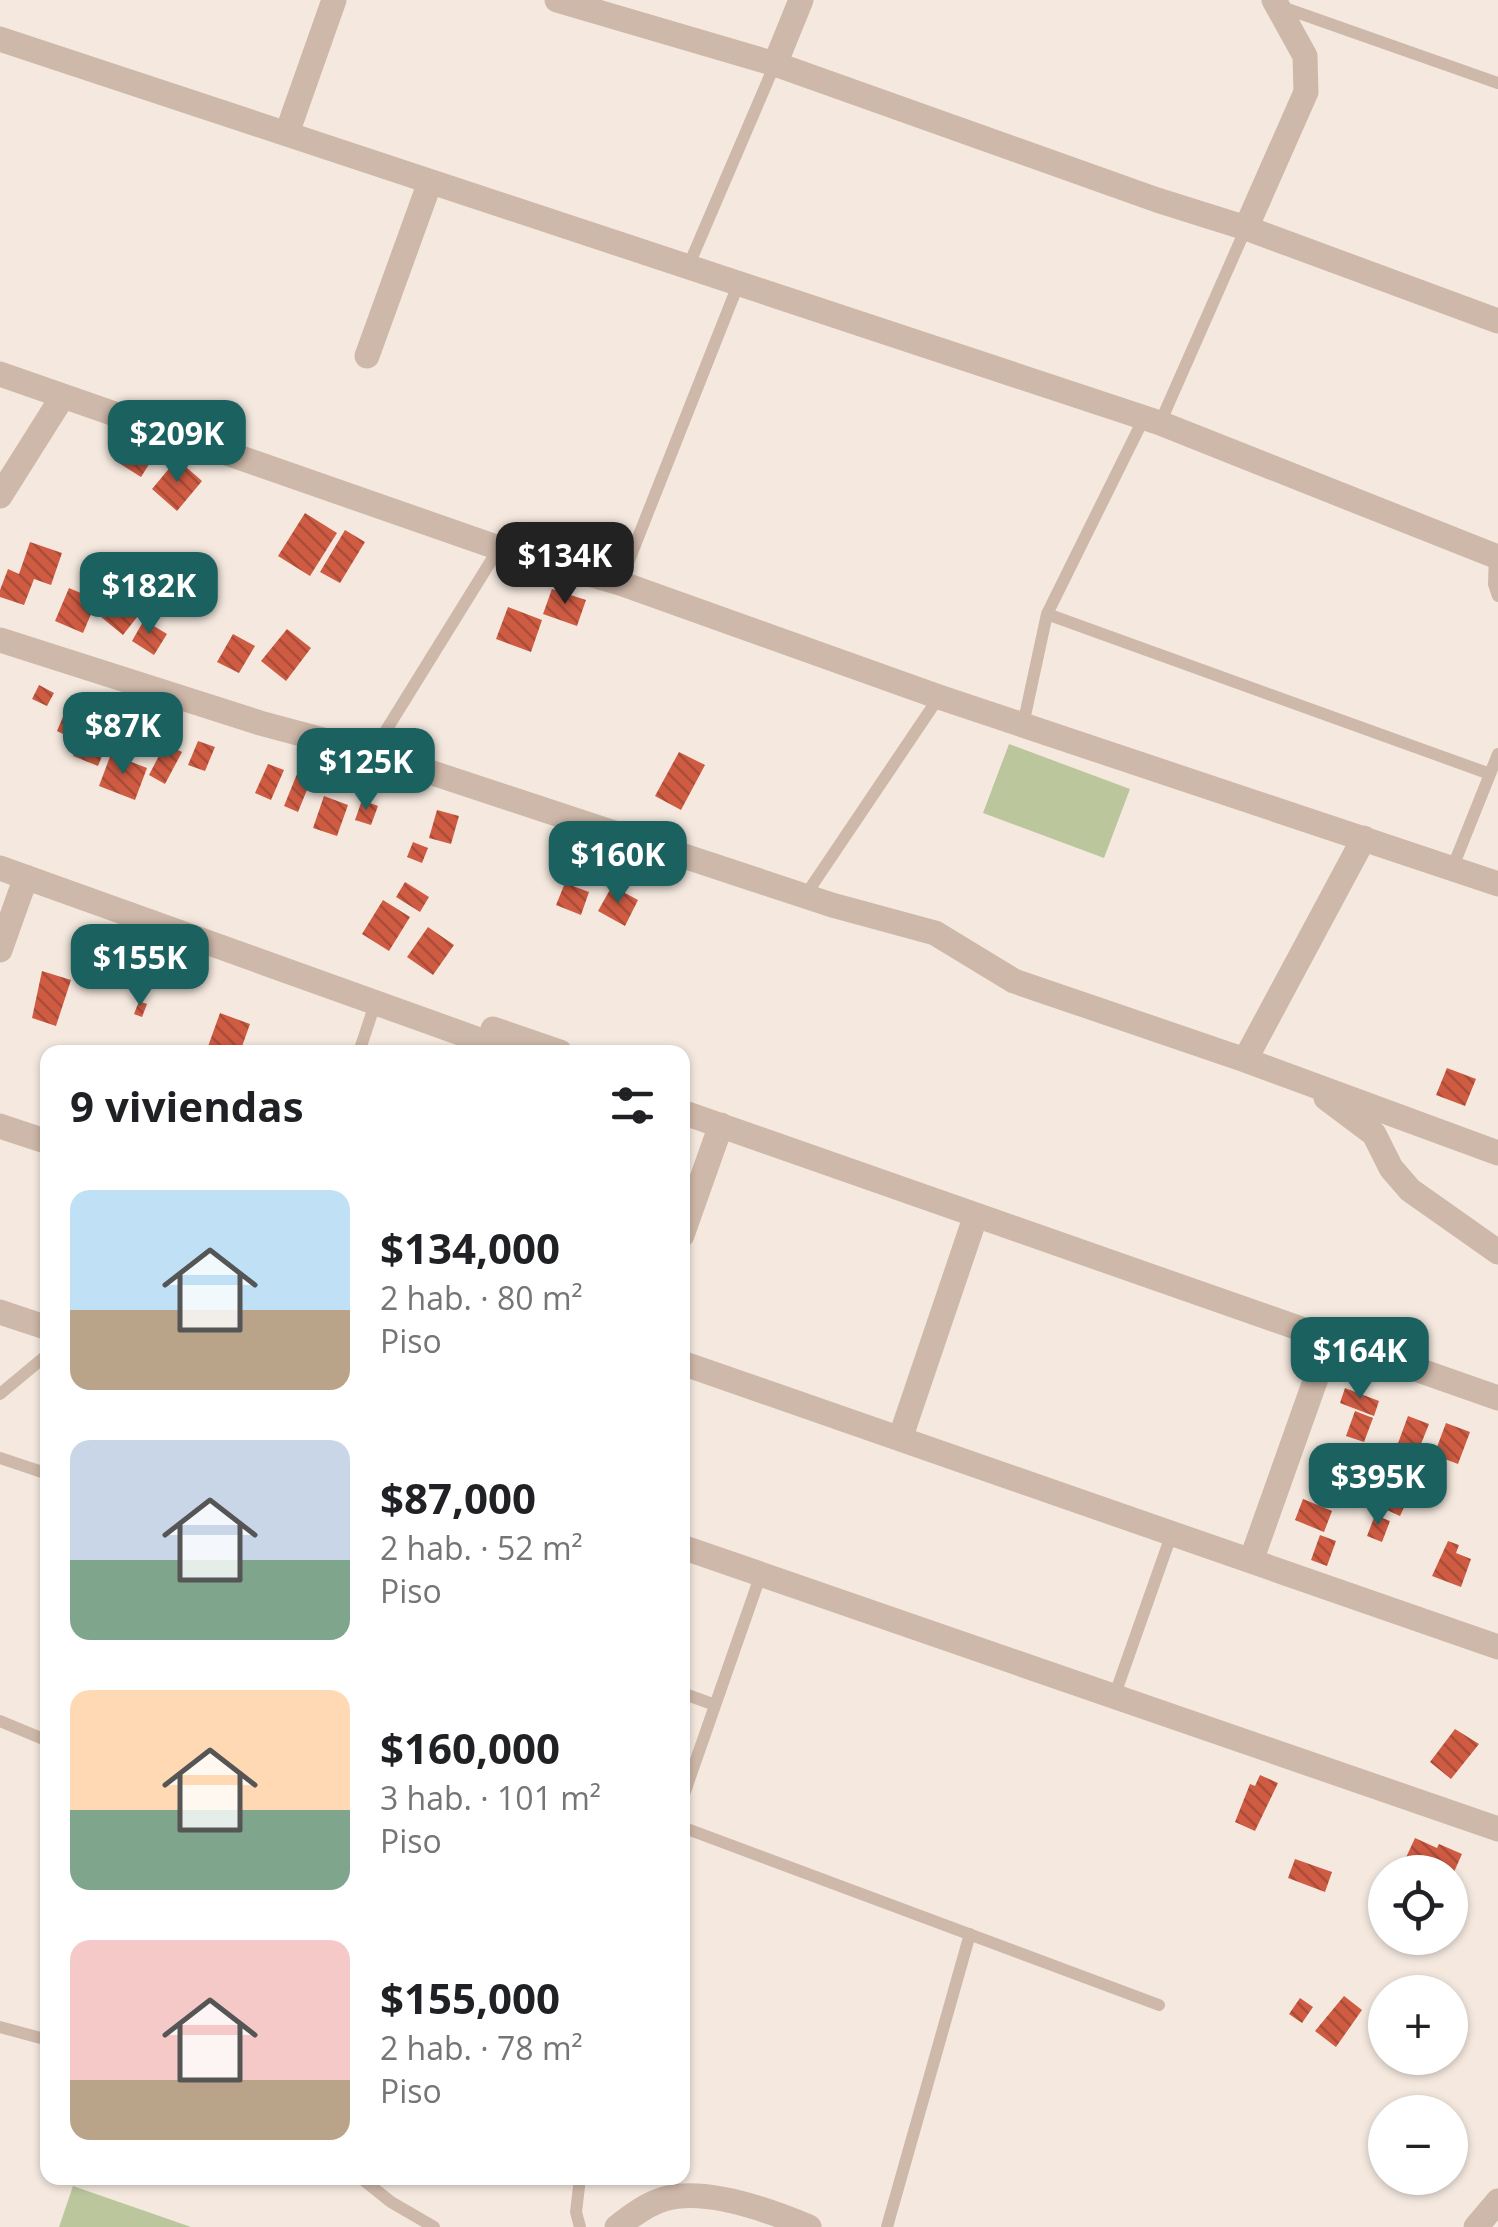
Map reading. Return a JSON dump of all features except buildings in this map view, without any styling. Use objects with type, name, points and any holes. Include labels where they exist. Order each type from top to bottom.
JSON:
[{"type":"street","points":[[288,133],[334,0]]},
{"type":"street","points":[[558,0],[775,64],[1246,228],[1498,322]]},
{"type":"street","points":[[775,64],[801,0]]},
{"type":"street","points":[[1246,228],[1306,92],[1305,56],[1271,2]]},
{"type":"street","points":[[0,39],[1152,422],[1496,552]]},
{"type":"street","points":[[367,356],[430,182]]},
{"type":"street","points":[[0,374],[499,548],[620,583],[938,697],[1498,884]]},
{"type":"street","points":[[0,496],[62,396]]},
{"type":"street","points":[[0,640],[260,723],[372,754],[805,896],[935,933],[1014,981],[1498,1153]]},
{"type":"street","points":[[1245,1060],[1364,838]]},
{"type":"street","points":[[0,868],[493,1045]]},
{"type":"street","points":[[0,950],[26,878]]},
{"type":"street","points":[[336,990],[369,986],[540,1045]]},
{"type":"street","points":[[1306,1082],[1374,1134],[1391,1168],[1410,1190],[1498,1252]]},
{"type":"street","points":[[690,1098],[1498,1380]]},
{"type":"street","points":[[690,1115],[1498,1398]]},
{"type":"street","points":[[0,1126],[40,1139]]},
{"type":"street","points":[[690,1213],[721,1126]]},
{"type":"street","points":[[900,1439],[976,1215]]},
{"type":"street","points":[[0,1312],[40,1325]]},
{"type":"street","points":[[1251,1561],[1330,1339]]},
{"type":"street","points":[[690,1366],[1498,1647]]},
{"type":"street","points":[[690,1550],[1498,1830]]},
{"type":"street","points":[[617,2227],[666,2198],[706,2198],[778,2214],[809,2227]]},
{"type":"street","points":[[1476,2227],[1498,2201]]},
{"type":"lane","points":[[1271,2],[1498,83]]},
{"type":"lane","points":[[688,267],[775,64]]},
{"type":"lane","points":[[1024,725],[1047,614],[1152,422],[1246,228]]},
{"type":"lane","points":[[620,583],[738,285]]},
{"type":"lane","points":[[372,754],[499,548]]},
{"type":"lane","points":[[1496,552],[1494,584],[1498,596]]},
{"type":"lane","points":[[1047,614],[1490,774]]},
{"type":"lane","points":[[805,896],[938,697]]},
{"type":"lane","points":[[1452,869],[1498,754]]},
{"type":"lane","points":[[361,1045],[375,1004]]},
{"type":"lane","points":[[0,1394],[40,1361]]},
{"type":"lane","points":[[0,1458],[40,1471]]},
{"type":"lane","points":[[1114,1697],[1172,1534]]},
{"type":"lane","points":[[690,1778],[760,1574]]},
{"type":"lane","points":[[690,1696],[716,1705]]},
{"type":"lane","points":[[0,1721],[40,1738]]},
{"type":"lane","points":[[690,1830],[1159,2006]]},
{"type":"lane","points":[[888,2227],[970,1934]]},
{"type":"lane","points":[[0,2026],[40,2038]]},
{"type":"lane","points":[[371,2185],[434,2227]]},
{"type":"lane","points":[[579,2185],[576,2212],[580,2227]]},
{"type":"green space","points":[[1009,744],[1130,789],[1104,858],[983,813]]},
{"type":"green space","points":[[73,2186],[191,2227],[59,2227]]}]
